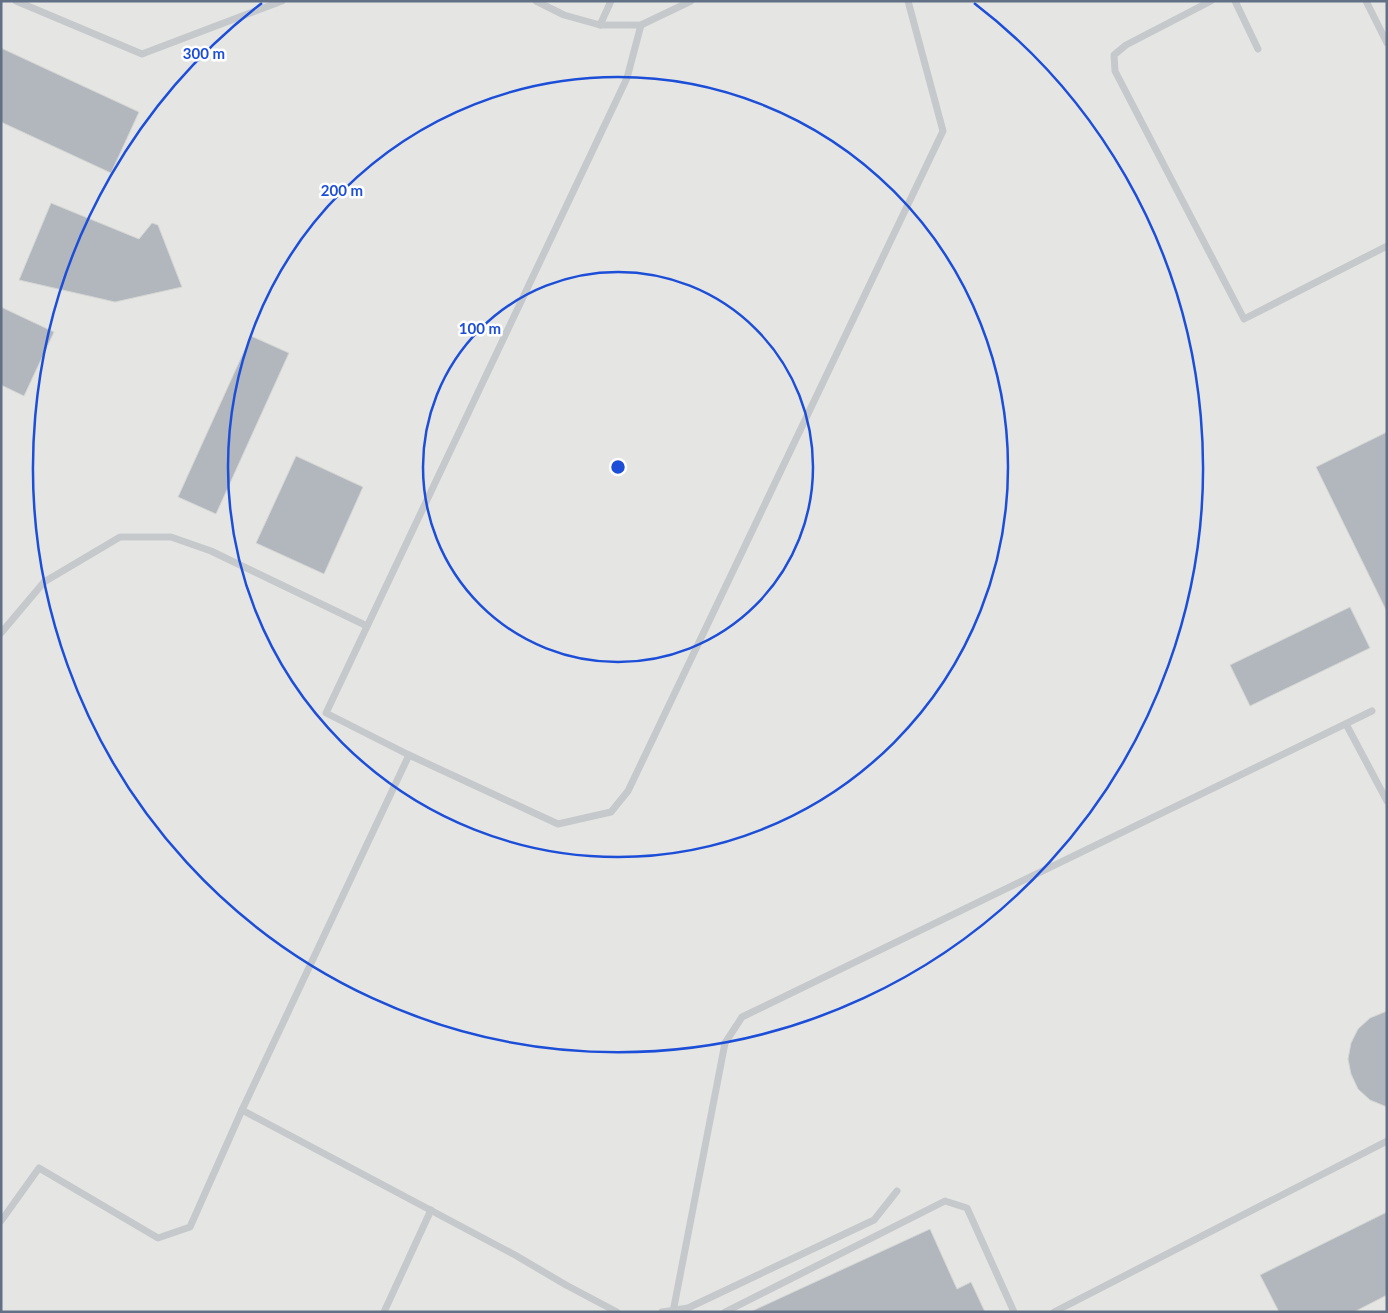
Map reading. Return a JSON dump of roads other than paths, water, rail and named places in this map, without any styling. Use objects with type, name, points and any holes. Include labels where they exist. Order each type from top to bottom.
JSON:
[{"type":"lane","points":[[16,1],[142,54],[282,1]]},
{"type":"lane","points":[[536,1],[564,15],[600,25],[641,25],[691,1]]},
{"type":"lane","points":[[600,25],[611,1]]},
{"type":"lane","points":[[641,25],[627,78],[326,713],[409,755],[558,824],[611,812],[628,791],[944,131],[908,1]]},
{"type":"lane","points":[[1211,1],[1126,45],[1114,55],[1115,71],[1244,319],[1387,246]]},
{"type":"lane","points":[[1235,1],[1258,50]]},
{"type":"lane","points":[[1366,1],[1387,43]]},
{"type":"lane","points":[[1,632],[44,582],[120,537],[170,536],[211,552],[366,626]]},
{"type":"lane","points":[[673,1311],[726,1043],[742,1017],[1372,711]]},
{"type":"lane","points":[[1346,724],[1387,801]]},
{"type":"lane","points":[[1,1220],[39,1168],[158,1238],[190,1227],[242,1110],[409,755]]},
{"type":"lane","points":[[242,1110],[516,1255],[566,1285],[617,1312]]},
{"type":"lane","points":[[1054,1312],[1387,1141]]},
{"type":"lane","points":[[662,1312],[688,1308],[874,1220],[898,1191]]},
{"type":"lane","points":[[725,1312],[945,1201],[967,1208],[1014,1312]]},
{"type":"lane","points":[[384,1312],[431,1210]]}]
